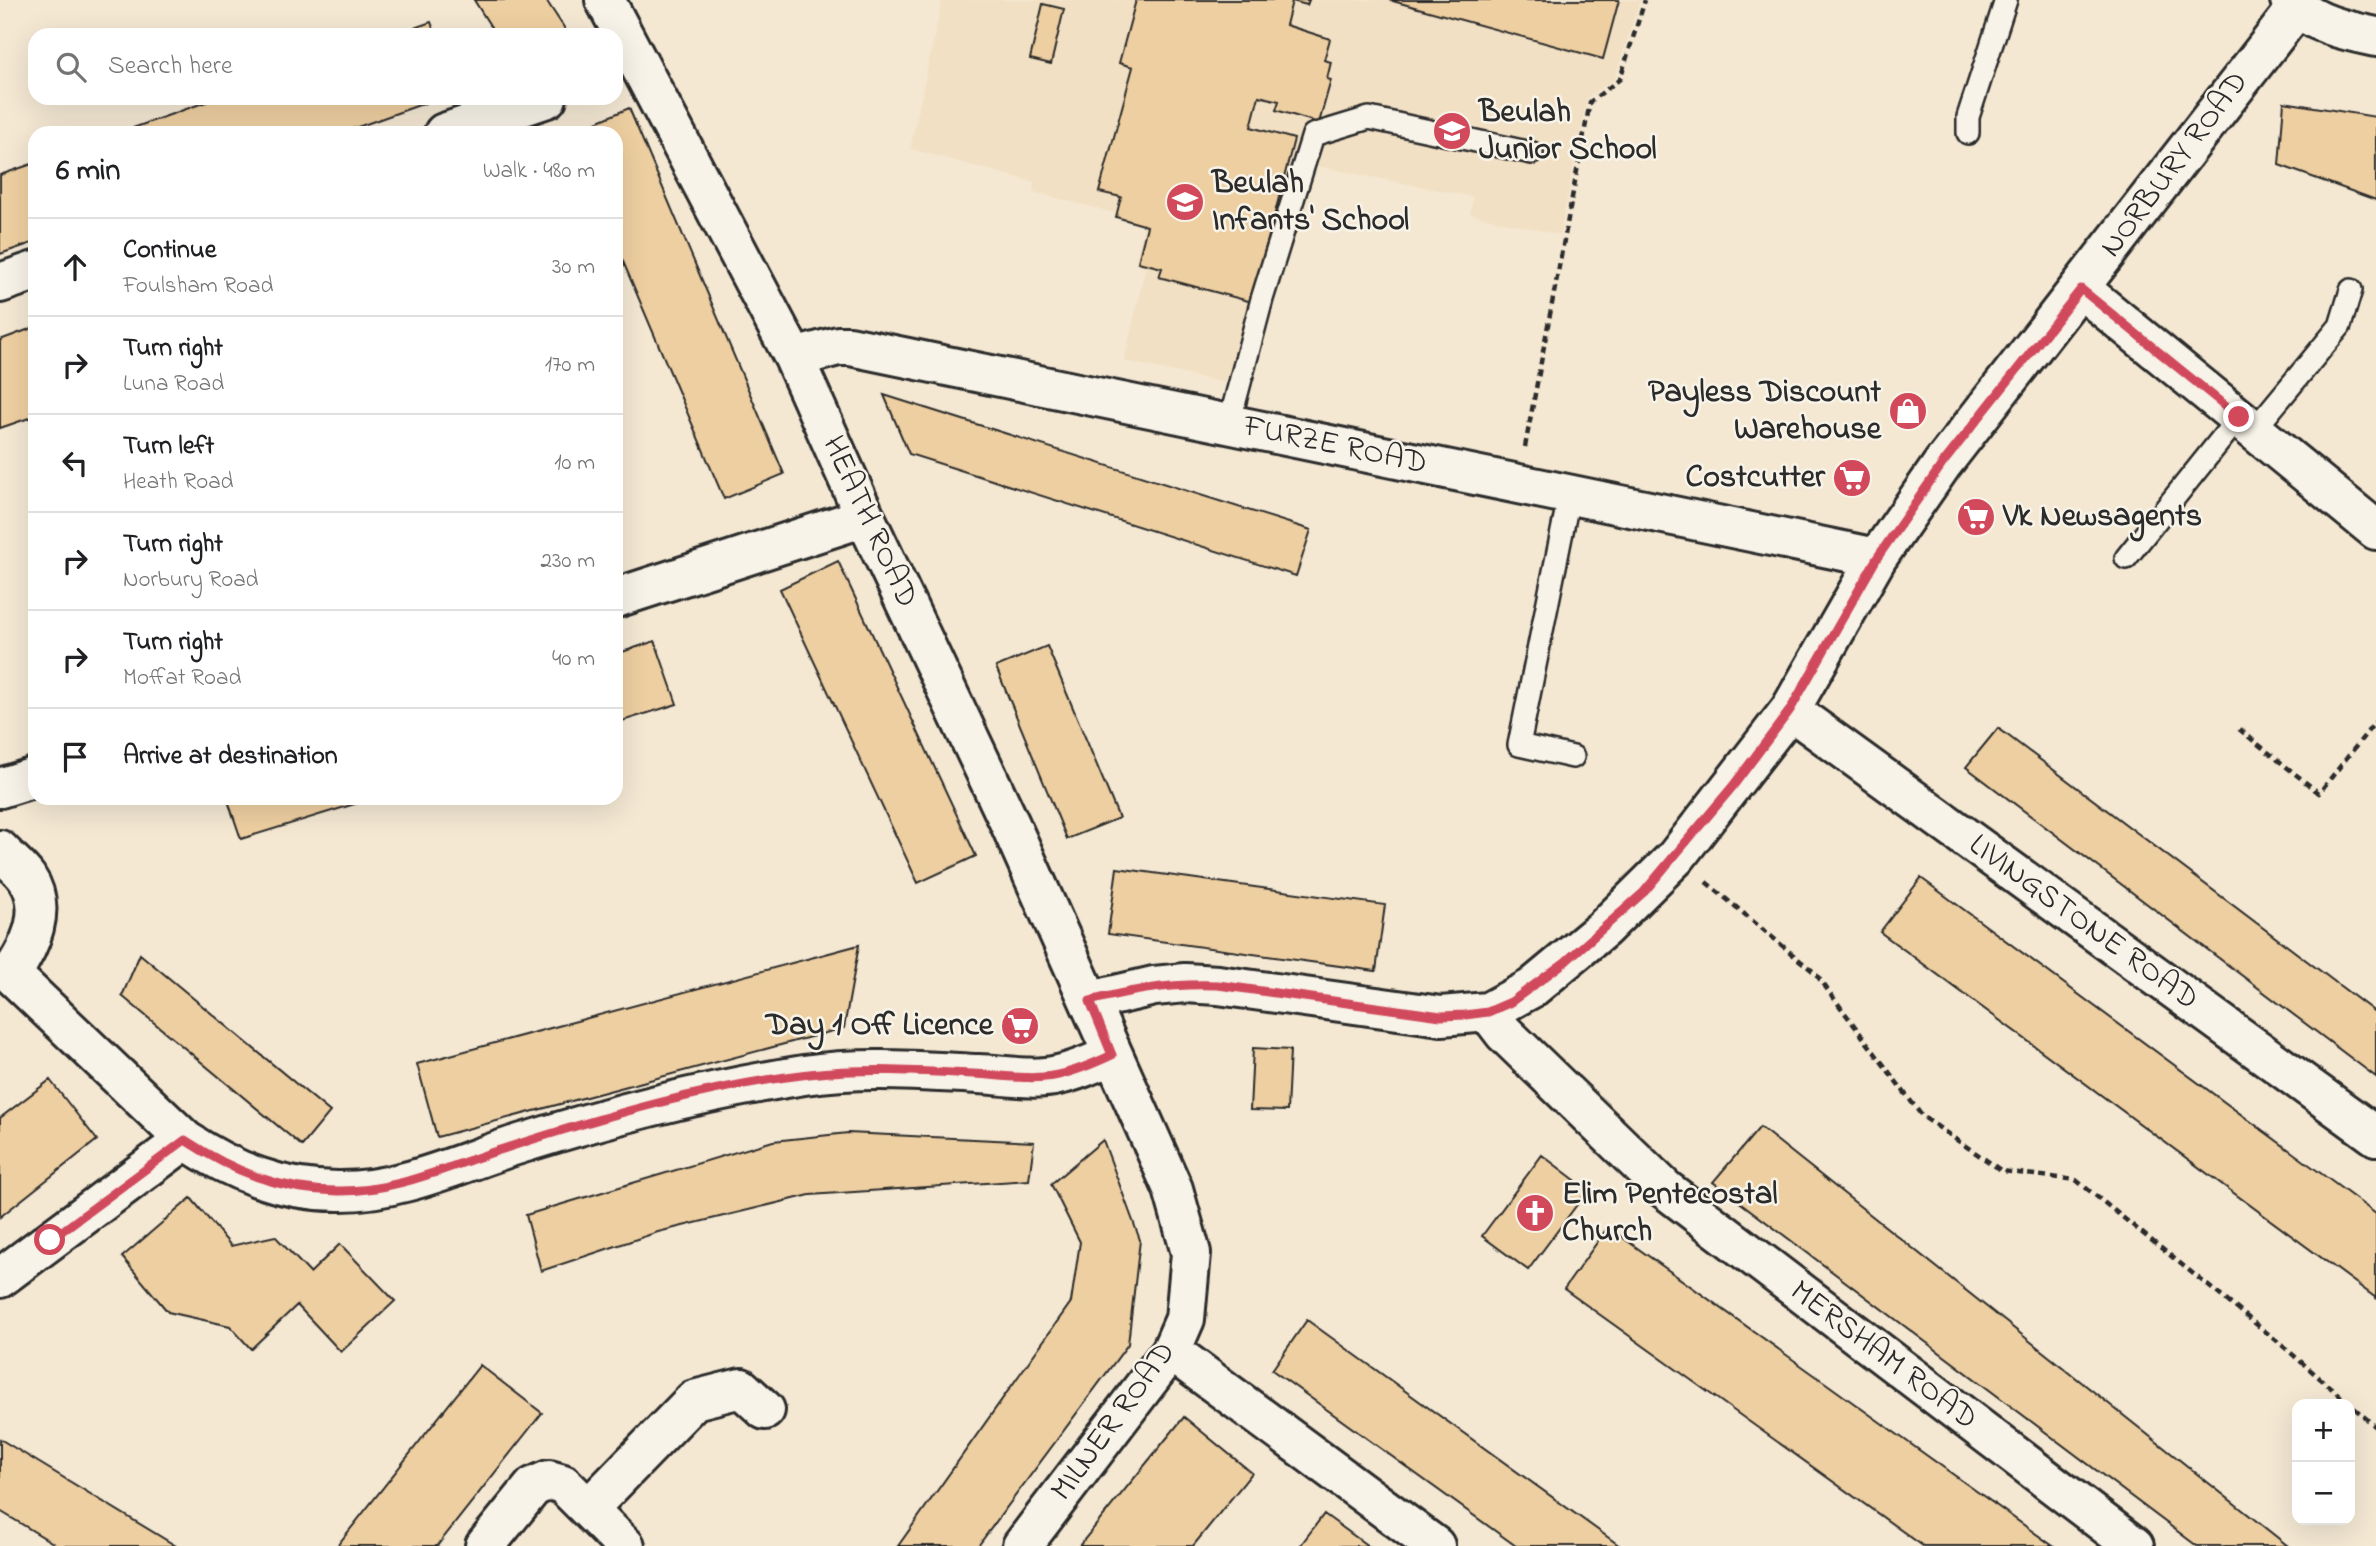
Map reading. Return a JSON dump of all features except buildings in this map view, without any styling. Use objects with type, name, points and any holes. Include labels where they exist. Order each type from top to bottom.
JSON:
[{"type":"street","name":"HEATH ROAD","points":[[605,0],[615,28]]},
{"type":"street","points":[[2294,4],[2323,23],[2376,37]]},
{"type":"street","name":"NORBURY ROAD","points":[[1090,1001],[1154,986],[1185,983],[1218,985],[1441,1016],[1488,1012],[1511,1002],[1565,962],[1644,892],[1676,857],[1790,710],[1877,558],[1943,463],[2081,289],[2294,4]]},
{"type":"street","name":"HEATH ROAD","points":[[623,52],[629,70],[794,358],[1090,1001],[1112,1055]]},
{"type":"street","points":[[465,126],[526,105]]},
{"type":"street","points":[[0,283],[28,273]]},
{"type":"street","points":[[2081,289],[2376,530]]},
{"type":"street","name":"FURZE ROAD","points":[[794,358],[838,346],[850,346],[1569,497],[1877,558]]},
{"type":"street","points":[[623,596],[865,517]]},
{"type":"street","name":"LIVINGSTONE ROAD","points":[[1790,710],[2376,1136]]},
{"type":"street","points":[[0,788],[28,779]]},
{"type":"street","points":[[0,850],[27,878],[35,898],[37,915],[25,955],[6,978],[185,1140],[217,1161],[260,1179],[299,1189],[375,1189],[422,1177],[617,1114],[808,1074],[859,1070],[1055,1076],[1112,1055]]},
{"type":"street","name":"MERSHAM ROAD","points":[[1488,1012],[1504,1033],[1665,1189],[2134,1546]]},
{"type":"street","name":"MILNER ROAD","points":[[1022,1546],[1171,1351],[1185,1319],[1191,1253],[1173,1189],[1112,1055]]},
{"type":"street","points":[[0,1278],[185,1140]]},
{"type":"street","points":[[1171,1351],[1435,1546]]},
{"type":"street","points":[[588,1509],[694,1400],[741,1388],[765,1410]]},
{"type":"street","points":[[485,1546],[533,1487],[549,1480],[557,1481],[625,1546]]},
{"type":"lane","points":[[1968,133],[1968,117],[2006,0]]},
{"type":"lane","points":[[1229,424],[1262,299],[1313,135],[1368,118],[1532,153]]},
{"type":"lane","points":[[2126,558],[2340,326],[2351,290]]},
{"type":"lane","points":[[1569,497],[1520,745],[1573,757]]},
{"type":"path","points":[[1518,485],[1590,102],[1620,79],[1645,0]]},
{"type":"path","points":[[2239,729],[2319,793],[2376,721]]},
{"type":"path","points":[[1676,857],[1815,973],[1922,1116],[2002,1171],[2077,1180],[2276,1340],[2376,1427]]},
{"type":"shaded area","name":"Beulah Infants' School","points":[[942,0],[1640,0],[1615,78],[1587,98],[1560,235],[1470,214],[1473,197],[1306,164],[1248,388],[1124,361],[1146,266],[1135,263],[1144,226],[1115,217],[1115,213],[1033,192],[1034,182],[910,149]]},
{"type":"place","name":"Beulah Junior School","points":[[1452,131]]},
{"type":"place","name":"Beulah Infants' School","points":[[1185,202]]},
{"type":"place","name":"Payless Discount Warehouse","points":[[1908,411]]},
{"type":"place","name":"Costcutter","points":[[1852,478]]},
{"type":"place","name":"Vk Newsagents","points":[[1976,517]]},
{"type":"place","name":"Day 1 Off Licence","points":[[1020,1026]]},
{"type":"place","name":"Elim Pentecostal Church","points":[[1535,1213]]},
{"type":"route","points":[[50,1240],[185,1140],[217,1161],[260,1179],[299,1189],[375,1189],[422,1177],[617,1114],[687,1097],[808,1074],[859,1070],[1055,1076],[1112,1055],[1090,1001],[1154,986],[1185,983],[1218,985],[1441,1016],[1488,1012],[1511,1002],[1565,962],[1644,892],[1676,857],[1790,710],[1877,558],[1943,463],[2081,289],[2239,417]]}]
